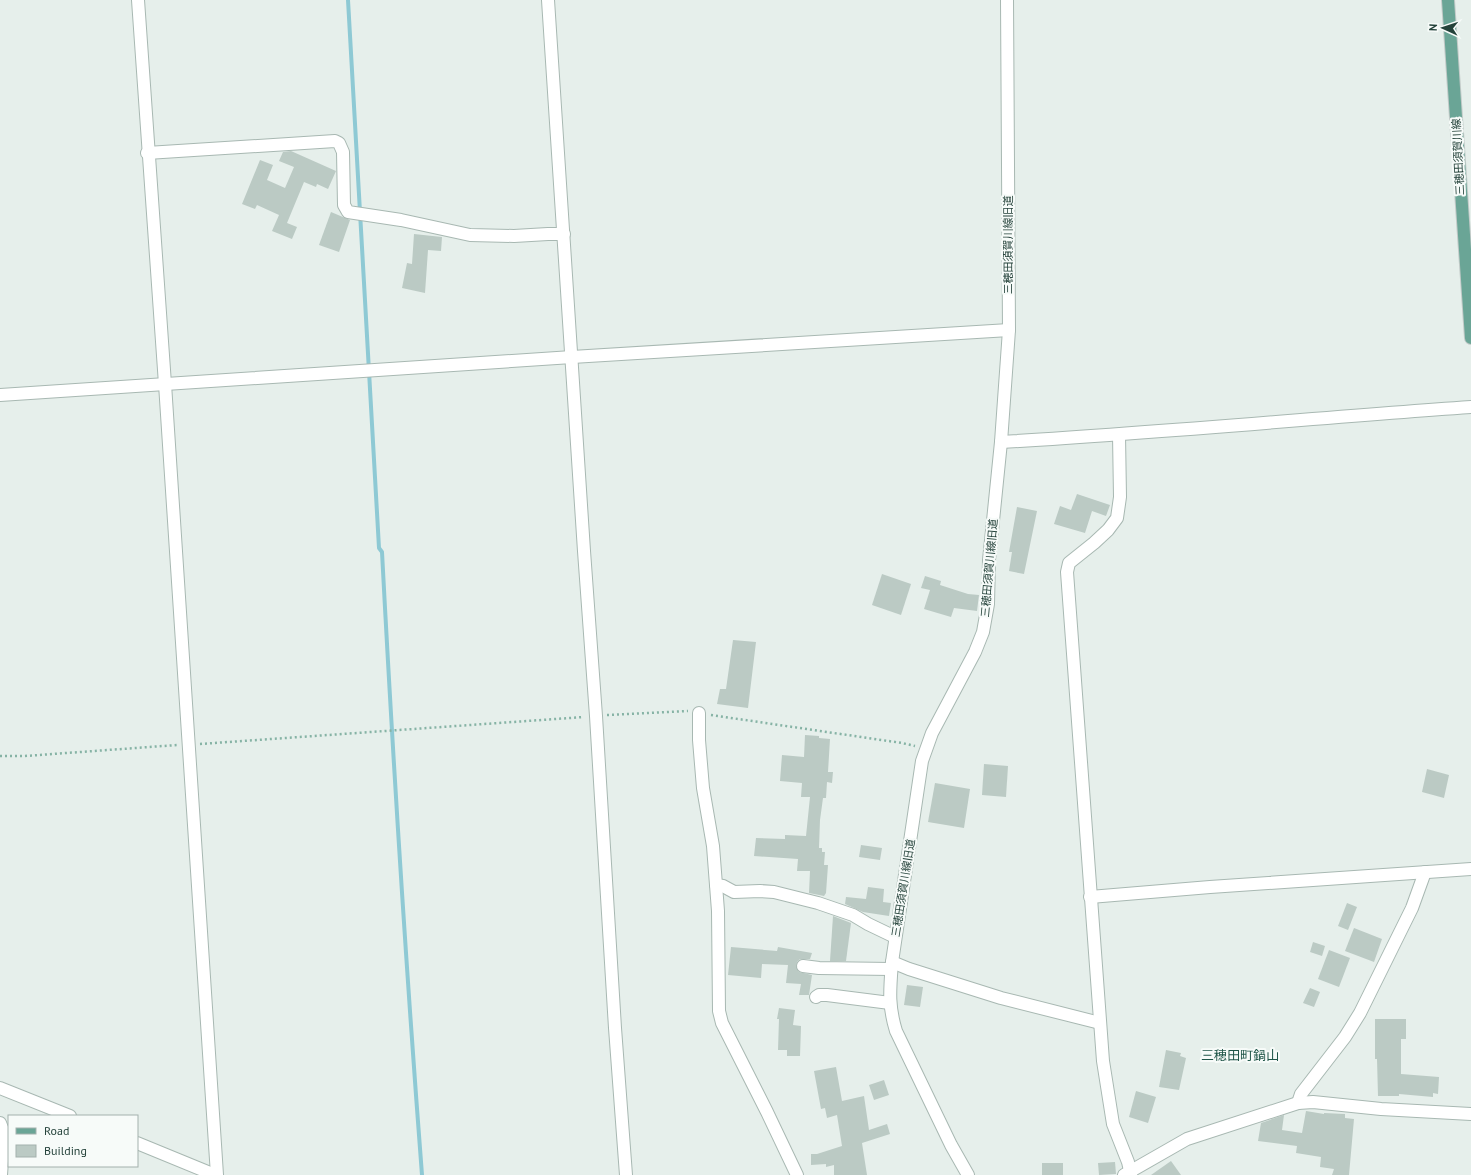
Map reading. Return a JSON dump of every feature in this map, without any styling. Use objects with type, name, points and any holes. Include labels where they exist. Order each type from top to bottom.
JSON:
[{"type":"main road","name":"三穂田須賀川線","points":[[1448,0],[1471,338]]},
{"type":"street","points":[[138,0],[165,384],[216,1175],[138,1143]]},
{"type":"street","points":[[548,0],[596,716],[614,1028],[626,1175]]},
{"type":"street","name":"三穂田須賀川線旧道","points":[[968,1175],[951,1145],[896,1031],[890,1002],[891,966],[925,749],[975,652],[983,632],[988,604],[989,560],[1009,330],[1007,0]]},
{"type":"street","points":[[148,153],[335,141],[339,142],[343,152],[344,205],[348,212],[401,220],[470,235],[514,236],[564,234]]},
{"type":"street","points":[[0,395],[1009,330]]},
{"type":"street","points":[[1000,442],[1119,435],[1471,407]]},
{"type":"street","points":[[1119,435],[1120,497],[1117,518],[1108,530],[1069,562],[1067,572],[1103,1061],[1113,1124],[1126,1156],[1129,1174],[1187,1139],[1298,1103],[1312,1102],[1382,1109],[1471,1114]]},
{"type":"street","points":[[699,713],[699,740],[703,788],[713,846],[718,911],[719,1011],[722,1023],[767,1112],[796,1175]]},
{"type":"street","points":[[1090,897],[1471,869]]},
{"type":"street","points":[[1298,1103],[1301,1094],[1345,1037],[1360,1013],[1412,908],[1425,872]]},
{"type":"street","points":[[716,885],[723,886],[734,892],[774,892],[818,903],[853,915],[895,937]]},
{"type":"street","points":[[803,966],[819,968],[891,966],[909,969],[1001,998],[1100,1023]]},
{"type":"street","points":[[816,997],[819,995],[827,995],[890,1002]]},
{"type":"street","points":[[0,1088],[68,1115]]},
{"type":"street","points":[[0,1123],[4,1133],[1,1175]]},
{"type":"path","points":[[0,756],[25,756],[685,711],[902,743],[925,749]]},
{"type":"building","points":[[291,151],[336,171],[328,189],[317,184],[316,187],[304,182],[287,223],[297,227],[292,239],[272,231],[279,215],[257,205],[255,209],[242,204],[260,160],[273,165],[267,180],[285,188],[294,167],[279,161],[283,152]]},
{"type":"building","points":[[331,212],[350,220],[339,252],[319,245]]},
{"type":"building","points":[[414,234],[442,237],[441,251],[428,250],[425,293],[402,288],[407,263],[412,264]]},
{"type":"building","points":[[1077,494],[1110,505],[1106,516],[1092,511],[1085,533],[1054,524],[1060,506],[1071,510]]},
{"type":"building","points":[[1017,507],[1037,511],[1024,574],[1009,571],[1012,552],[1009,552]]},
{"type":"building","points":[[882,574],[911,584],[901,615],[872,605]]},
{"type":"building","points":[[925,576],[941,581],[940,585],[968,594],[979,595],[977,611],[954,608],[951,617],[924,609],[930,590],[921,588]]},
{"type":"building","points":[[733,640],[756,642],[748,708],[717,704],[720,689],[726,689]]},
{"type":"building","points":[[805,735],[819,736],[819,738],[830,739],[828,772],[833,772],[832,783],[827,782],[826,798],[823,798],[820,820],[819,848],[822,848],[822,852],[825,852],[824,865],[828,865],[826,893],[824,896],[809,893],[810,871],[797,871],[798,859],[754,856],[756,838],[785,839],[785,835],[806,836],[810,797],[801,797],[802,783],[780,781],[782,755],[804,757]]},
{"type":"building","points":[[984,764],[1008,766],[1006,797],[982,795]]},
{"type":"building","points":[[1427,769],[1449,775],[1444,798],[1422,792]]},
{"type":"building","points":[[935,783],[970,789],[964,828],[928,822]]},
{"type":"building","points":[[861,845],[882,848],[880,860],[859,857]]},
{"type":"building","points":[[868,887],[884,889],[883,902],[891,903],[889,916],[863,912],[845,904],[846,897],[866,899]]},
{"type":"building","points":[[1347,903],[1357,907],[1348,930],[1338,926]]},
{"type":"building","points":[[833,916],[851,923],[846,961],[830,961]]},
{"type":"building","points":[[1354,928],[1382,939],[1374,962],[1345,951]]},
{"type":"building","points":[[1313,942],[1325,946],[1322,956],[1310,952]]},
{"type":"building","points":[[731,947],[777,951],[778,947],[812,953],[810,959],[800,959],[796,965],[799,972],[812,975],[809,995],[799,995],[801,984],[786,983],[788,965],[762,964],[761,978],[728,975]]},
{"type":"building","points":[[1329,950],[1350,958],[1339,987],[1318,979]]},
{"type":"building","points":[[907,985],[923,987],[920,1007],[904,1005]]},
{"type":"building","points":[[1310,988],[1320,992],[1314,1007],[1303,1003]]},
{"type":"building","points":[[779,1008],[795,1010],[793,1025],[801,1026],[800,1056],[787,1056],[787,1050],[778,1050],[779,1019],[777,1019]]},
{"type":"building","points":[[1375,1019],[1406,1019],[1406,1039],[1401,1039],[1401,1074],[1439,1077],[1438,1094],[1433,1093],[1433,1097],[1399,1094],[1399,1096],[1378,1096],[1377,1059],[1375,1059]]},
{"type":"building","points":[[1166,1050],[1181,1053],[1180,1056],[1186,1058],[1179,1090],[1159,1087]]},
{"type":"building","points":[[836,1067],[842,1101],[864,1096],[869,1130],[887,1124],[890,1134],[862,1143],[867,1175],[834,1175],[834,1165],[826,1167],[826,1164],[811,1165],[811,1154],[817,1154],[842,1146],[837,1115],[827,1118],[825,1108],[821,1109],[814,1071]]},
{"type":"building","points":[[884,1080],[889,1095],[874,1100],[869,1085]]},
{"type":"building","points":[[1136,1091],[1156,1097],[1148,1123],[1129,1117]]},
{"type":"building","points":[[1306,1111],[1324,1114],[1345,1114],[1345,1118],[1354,1119],[1349,1175],[1332,1175],[1334,1169],[1320,1167],[1321,1157],[1296,1153],[1297,1146],[1258,1141],[1261,1123],[1284,1115],[1282,1130],[1302,1133]]},
{"type":"building","points":[[1171,1161],[1181,1175],[1151,1175]]},
{"type":"building","points":[[1115,1162],[1116,1174],[1099,1175],[1098,1163]]},
{"type":"building","points":[[1042,1163],[1063,1163],[1063,1175],[1042,1175]]},
{"type":"waterway","points":[[348,0],[379,548],[382,552],[400,864],[422,1175]]},
{"type":"district","name":"三穂田町鍋山","points":[[1240,1055]]}]
